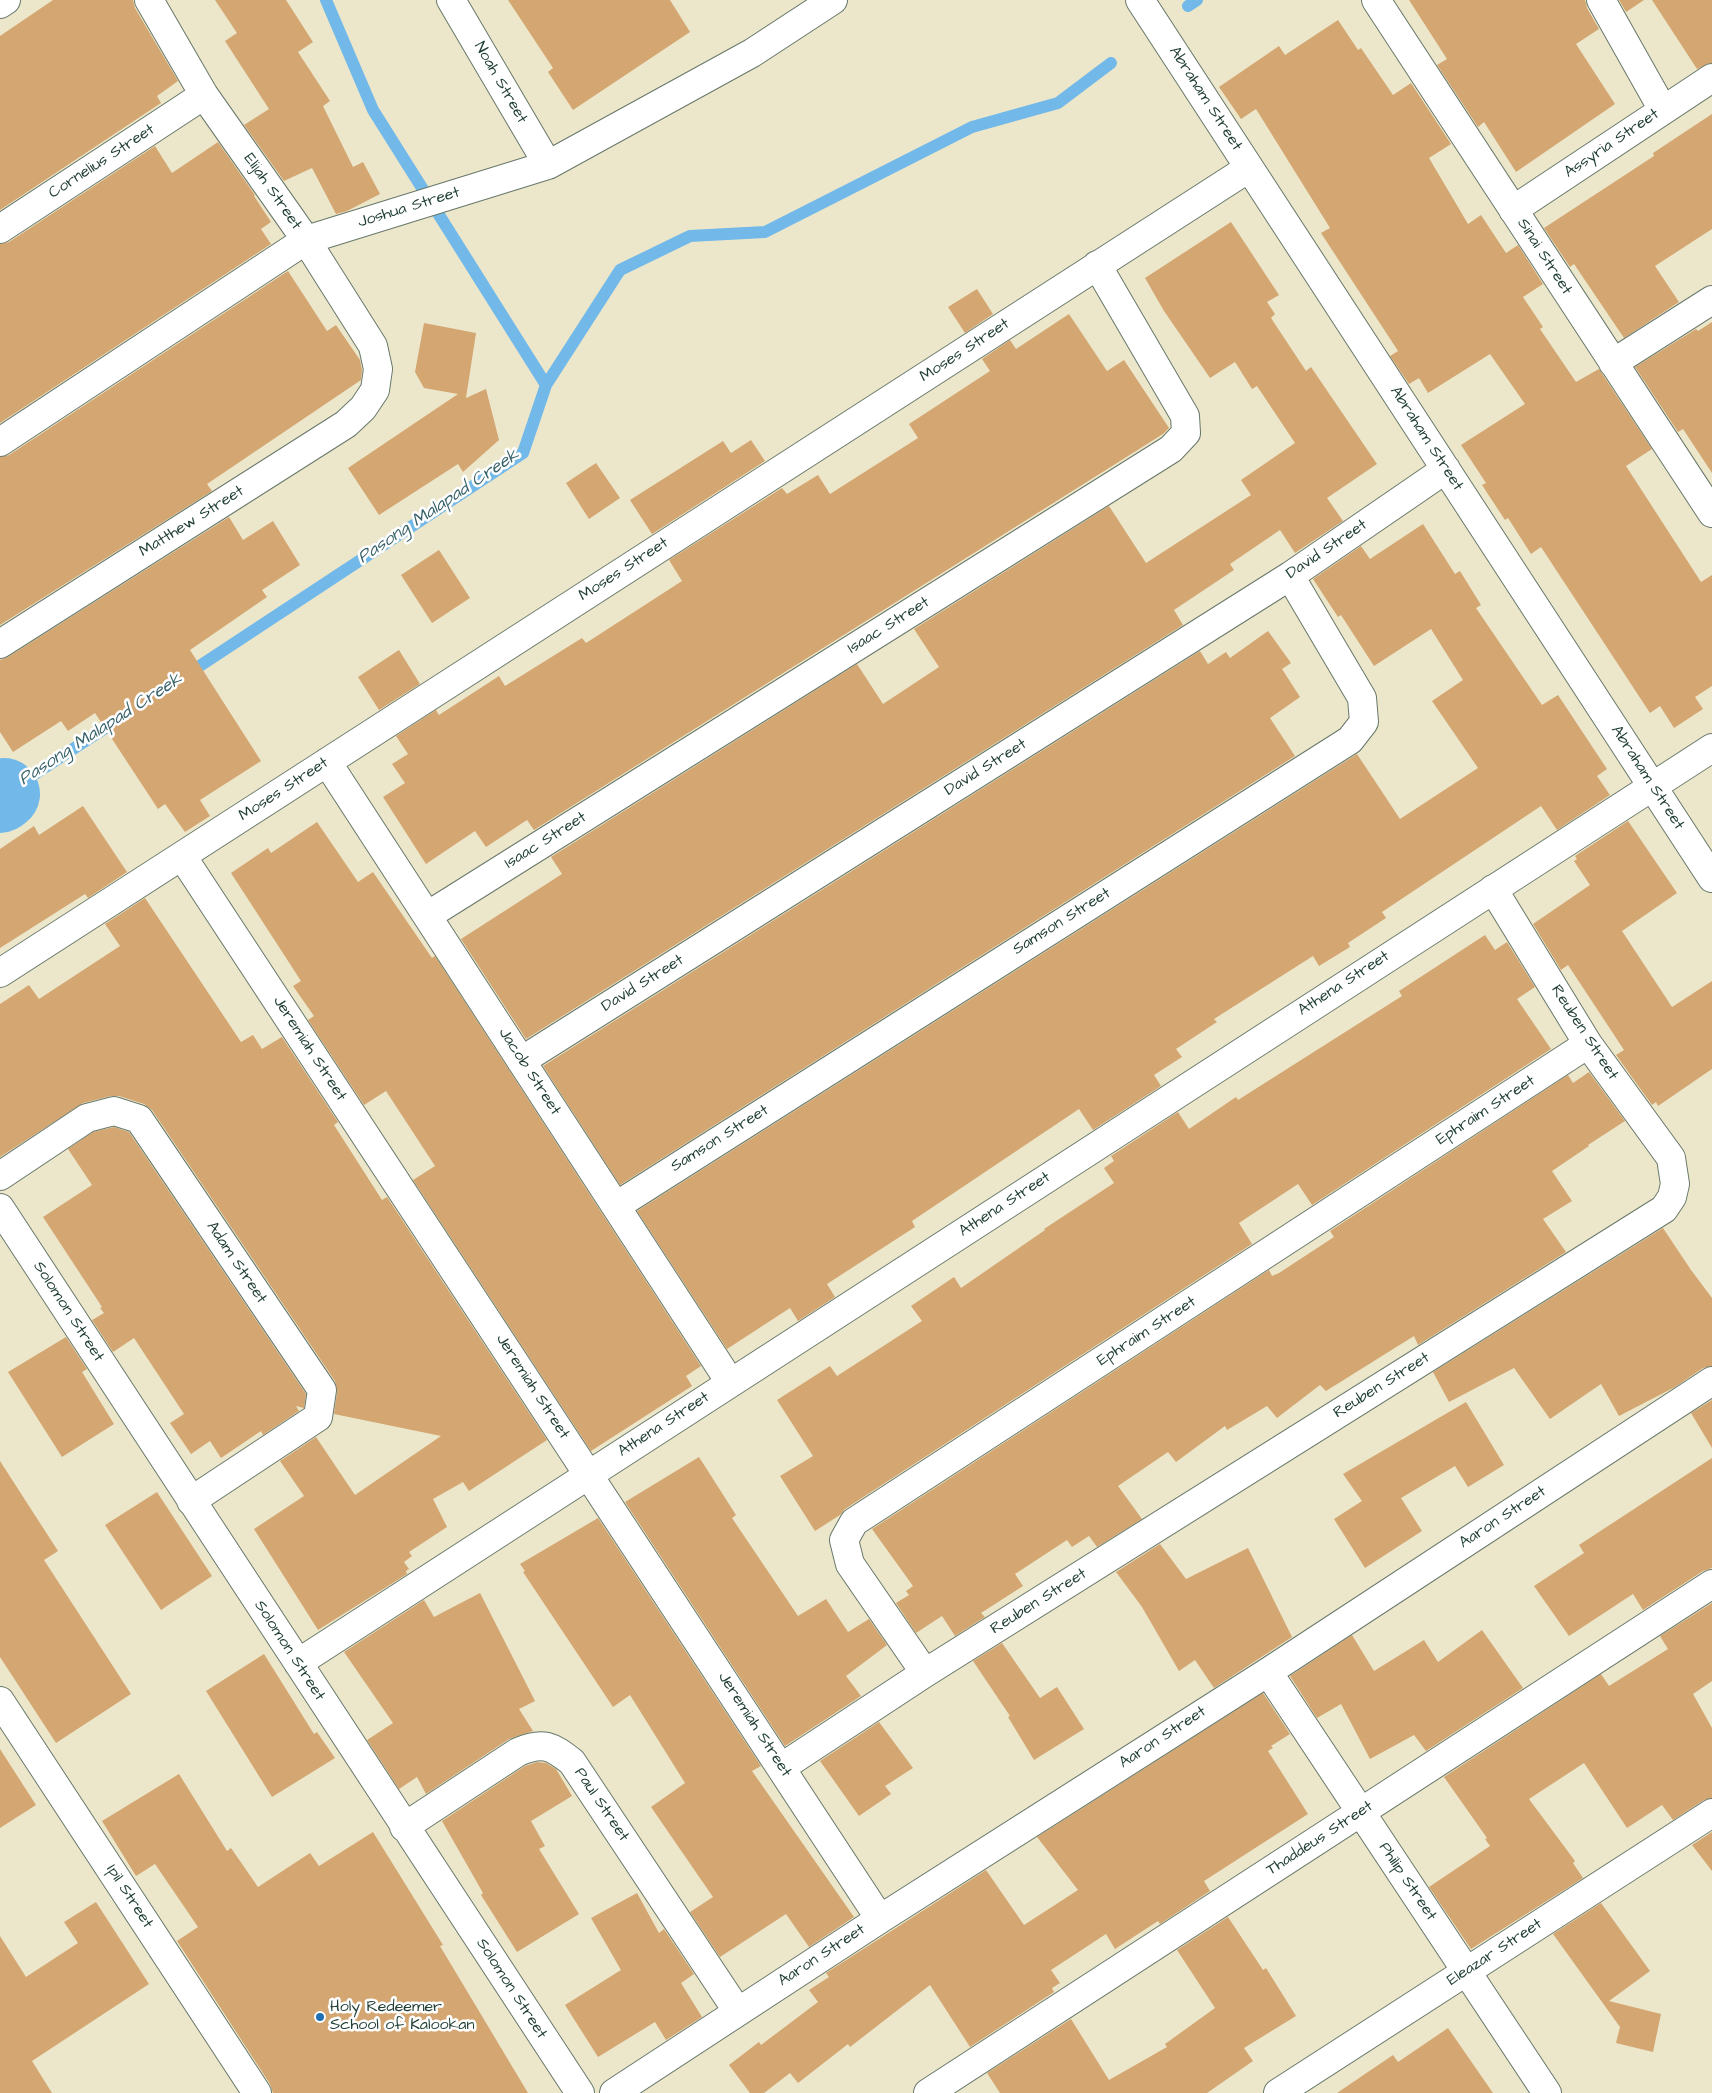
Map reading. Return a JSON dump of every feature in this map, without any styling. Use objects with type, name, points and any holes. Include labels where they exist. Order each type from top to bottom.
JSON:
[{"type":"street","points":[[0,4],[6,0]]},
{"type":"street","name":"Elijah Street","points":[[149,0],[204,95],[306,240],[372,346],[378,369],[375,390]]},
{"type":"street","name":"Noah Street","points":[[451,0],[548,165]]},
{"type":"street","name":"Joshua Street","points":[[0,442],[306,240],[548,165],[752,53],[833,0]]},
{"type":"street","name":"Abraham Street","points":[[1140,0],[1712,878]]},
{"type":"street","name":"Sinai Street","points":[[1376,0],[1712,514]]},
{"type":"street","points":[[1601,0],[1663,110]]},
{"type":"street","name":"Assyria Street","points":[[1513,210],[1712,78]]},
{"type":"street","name":"Cornelius Street","points":[[0,229],[204,95]]},
{"type":"street","name":"Moses Street","points":[[0,973],[1249,168]]},
{"type":"street","name":"Isaac Street","points":[[427,916],[1171,449],[1186,433],[1185,416],[1098,265]]},
{"type":"street","points":[[1614,363],[1712,300]]},
{"type":"street","name":"Matthew Street","points":[[0,644],[346,424],[363,408],[375,390]]},
{"type":"street","name":"David Street","points":[[521,1060],[1290,576],[1446,469]]},
{"type":"street","name":"Samson Street","points":[[616,1206],[1350,740],[1364,722],[1362,698],[1290,576]]},
{"type":"street","name":"Athena Street","points":[[298,1663],[1712,748]]},
{"type":"street","name":"Jacob Street","points":[[327,762],[730,1382]]},
{"type":"street","name":"Jeremiah Street","points":[[182,856],[782,1767],[880,1919]]},
{"type":"street","name":"Reuben Street","points":[[782,1767],[925,1673],[1664,1209],[1672,1197],[1675,1184],[1671,1158],[1588,1044],[1493,889]]},
{"type":"street","name":"Ephraim Street","points":[[925,1673],[850,1564],[844,1540],[854,1522],[1588,1044]]},
{"type":"street","name":"Adam Street","points":[[0,1176],[87,1118],[114,1111],[139,1119],[322,1390],[318,1417],[191,1501]]},
{"type":"street","name":"Solomon Street","points":[[0,1208],[580,2093]]},
{"type":"street","name":"Aaron Street","points":[[614,2093],[880,1919],[1268,1672],[1712,1381]]},
{"type":"street","name":"Thaddeus Street","points":[[928,2093],[1712,1584]]},
{"type":"street","name":"Philip Street","points":[[1268,1672],[1547,2093]]},
{"type":"street","name":"Ipil Street","points":[[0,1700],[257,2093]]},
{"type":"street","name":"Paul Street","points":[[404,1827],[518,1752],[531,1746],[544,1745],[559,1751],[572,1762],[738,2012]]},
{"type":"street","name":"Eleazar Street","points":[[1278,2093],[1712,1813]]},
{"type":"building","points":[[53,0],[133,0],[135,8],[178,81],[157,96],[161,103],[0,210],[0,36]]},
{"type":"building","points":[[215,0],[286,0],[313,42],[298,52],[330,101],[323,106],[353,167],[363,162],[380,194],[347,211],[336,214],[312,168],[284,181],[244,125],[269,109],[225,41],[237,33]]},
{"type":"building","points":[[508,0],[670,0],[690,32],[573,110],[548,72],[553,68]]},
{"type":"building","points":[[1409,0],[1585,0],[1587,8],[1599,29],[1576,44],[1615,104],[1516,172],[1484,122],[1478,127],[1437,65],[1447,59]]},
{"type":"building","points":[[1619,0],[1644,0],[1626,12]]},
{"type":"building","points":[[1652,0],[1712,0],[1712,63],[1697,69]]},
{"type":"building","points":[[1338,20],[1358,50],[1361,48],[1393,95],[1411,83],[1451,144],[1429,158],[1468,224],[1481,215],[1506,253],[1518,245],[1543,284],[1523,297],[1543,327],[1540,329],[1576,382],[1599,369],[1652,449],[1626,466],[1701,582],[1712,575],[1712,686],[1695,697],[1703,709],[1674,728],[1660,706],[1650,713],[1541,547],[1531,554],[1508,518],[1505,520],[1482,485],[1486,483],[1461,445],[1525,404],[1490,354],[1428,393],[1419,378],[1409,384],[1390,356],[1398,351],[1321,233],[1330,228],[1256,109],[1241,119],[1219,87],[1279,46],[1285,55]]},
{"type":"building","points":[[1712,114],[1712,229],[1655,266],[1679,302],[1624,338],[1574,264],[1570,267],[1544,228],[1654,156],[1653,153]]},
{"type":"building","points":[[218,142],[255,195],[271,222],[261,229],[271,244],[0,423],[0,244],[9,242],[155,146],[172,173]]},
{"type":"building","points":[[1231,222],[1279,295],[1267,302],[1275,314],[1271,318],[1306,371],[1311,367],[1377,464],[1327,498],[1343,521],[1295,553],[1280,530],[1230,564],[1234,570],[1174,610],[1183,625],[526,1039],[461,939],[562,874],[551,857],[857,664],[883,704],[939,667],[914,629],[1109,506],[1146,563],[1251,495],[1241,480],[1295,443],[1257,386],[1252,389],[1235,362],[1210,378],[1164,311],[1145,278]]},
{"type":"building","points":[[288,271],[327,331],[336,325],[360,360],[361,380],[207,484],[212,491],[0,625],[0,457],[9,455]]},
{"type":"building","points":[[977,289],[993,314],[965,333],[948,307]]},
{"type":"building","points":[[1069,314],[1107,371],[1124,360],[1169,428],[1163,434],[534,830],[527,820],[486,847],[475,831],[426,864],[383,797],[405,783],[392,764],[408,754],[396,736],[436,710],[439,715],[499,676],[505,686],[582,638],[586,643],[682,581],[669,560],[782,488],[787,494],[818,475],[830,494],[918,438],[909,424],[990,371],[982,359],[1010,340],[1016,349]]},
{"type":"building","points":[[1712,322],[1712,473],[1683,429],[1678,432],[1635,367],[1696,329],[1698,331]]},
{"type":"building","points":[[424,323],[476,333],[466,398],[486,389],[499,440],[463,472],[458,464],[379,515],[348,468],[458,394],[424,388],[415,372]]},
{"type":"building","points":[[751,440],[765,461],[652,534],[630,500],[723,441],[731,453]]},
{"type":"building","points":[[596,463],[620,498],[589,519],[566,483]]},
{"type":"building","points":[[229,517],[243,540],[273,521],[300,565],[262,590],[267,597],[190,650],[261,761],[200,800],[210,816],[185,832],[165,804],[158,809],[95,713],[68,731],[61,721],[13,752],[0,732],[0,660],[8,657]]},
{"type":"building","points":[[1423,524],[1455,574],[1460,571],[1481,605],[1476,608],[1542,705],[1558,695],[1607,769],[1597,776],[1610,795],[1557,830],[1541,806],[1382,912],[1386,918],[1348,943],[1350,947],[1319,966],[1313,956],[1214,1019],[1217,1022],[1176,1049],[1182,1057],[1154,1075],[1161,1086],[1093,1130],[1079,1109],[912,1221],[915,1227],[827,1284],[835,1297],[798,1321],[790,1308],[727,1349],[637,1211],[1357,754],[1400,819],[1478,768],[1432,701],[1463,680],[1431,629],[1374,666],[1341,615],[1338,617],[1313,579],[1361,546],[1370,559]]},
{"type":"building","points":[[439,550],[470,598],[432,623],[401,575]]},
{"type":"building","points":[[1268,631],[1291,663],[1282,669],[1300,697],[1270,718],[1295,756],[620,1185],[543,1066],[1200,651],[1208,664],[1226,652],[1230,658]]},
{"type":"building","points":[[399,650],[420,684],[379,710],[358,677]]},
{"type":"building","points":[[83,806],[127,872],[88,898],[85,894],[0,948],[0,849],[34,826],[39,835]]},
{"type":"building","points":[[1628,821],[1677,893],[1622,931],[1672,1007],[1712,981],[1712,1069],[1658,1106],[1656,1102],[1652,1105],[1616,1055],[1624,1050],[1568,965],[1561,970],[1533,924],[1590,885],[1574,861],[1577,859],[1575,856]]},
{"type":"building","points":[[317,822],[358,882],[373,872],[432,958],[435,956],[701,1366],[686,1376],[692,1386],[591,1451],[413,1180],[435,1166],[386,1091],[364,1105],[308,1020],[314,1016],[293,986],[301,981],[231,873],[268,848],[271,853]]},
{"type":"building","points":[[145,898],[241,1042],[253,1035],[262,1049],[282,1037],[338,1122],[334,1125],[382,1200],[387,1197],[547,1440],[469,1491],[463,1482],[433,1499],[447,1527],[409,1552],[412,1556],[404,1562],[409,1569],[406,1571],[407,1574],[318,1630],[254,1529],[304,1496],[280,1461],[316,1437],[355,1495],[441,1436],[334,1414],[337,1392],[335,1381],[152,1110],[144,1104],[119,1096],[111,1096],[83,1103],[0,1157],[0,1004],[29,985],[39,999],[120,946],[105,924]]},
{"type":"building","points":[[1485,935],[1495,950],[1507,942],[1535,987],[1517,999],[1551,1049],[1312,1205],[1298,1184],[1239,1223],[1252,1244],[845,1509],[840,1515],[815,1531],[780,1476],[813,1456],[777,1400],[830,1366],[837,1376],[922,1321],[911,1306],[954,1277],[961,1288],[1044,1229],[1114,1183],[1104,1168],[1114,1161],[1111,1156],[1178,1112],[1189,1129],[1236,1097],[1238,1100],[1402,996],[1399,991]]},
{"type":"building","points":[[1589,1072],[1625,1121],[1552,1171],[1572,1201],[1543,1219],[1566,1252],[1418,1345],[1414,1336],[1326,1391],[1320,1385],[1277,1418],[1267,1406],[1227,1430],[1225,1426],[1176,1462],[1168,1452],[1118,1486],[1142,1519],[1097,1547],[1089,1536],[1072,1547],[1067,1540],[1015,1574],[1023,1586],[981,1613],[985,1617],[955,1636],[942,1616],[916,1633],[896,1603],[909,1595],[906,1591],[913,1586],[872,1529],[1269,1270],[1272,1276],[1279,1273],[1334,1237],[1330,1231],[1568,1075],[1573,1083]]},
{"type":"building","points":[[114,1127],[129,1132],[306,1394],[304,1408],[296,1406],[299,1411],[263,1435],[261,1431],[221,1458],[210,1441],[191,1454],[170,1423],[184,1414],[134,1338],[113,1352],[92,1320],[104,1313],[100,1308],[102,1307],[43,1217],[92,1185],[68,1149],[93,1132]]},
{"type":"building","points":[[1663,1228],[1712,1298],[1712,1366],[1703,1368],[1675,1387],[1619,1416],[1601,1384],[1550,1419],[1514,1368],[1449,1402],[1433,1372]]},
{"type":"building","points":[[66,1337],[87,1369],[82,1372],[114,1424],[62,1457],[8,1372]]},
{"type":"building","points":[[1712,1400],[1712,1448],[1691,1413]]},
{"type":"building","points":[[1466,1402],[1504,1465],[1468,1487],[1455,1466],[1401,1498],[1422,1531],[1365,1568],[1334,1519],[1362,1501],[1343,1474]]},
{"type":"building","points":[[699,1457],[736,1515],[732,1518],[798,1616],[826,1599],[848,1632],[869,1619],[887,1645],[846,1676],[861,1696],[785,1746],[625,1502]]},
{"type":"building","points":[[1712,1458],[1712,1568],[1703,1571],[1643,1610],[1633,1594],[1569,1636],[1534,1586],[1584,1553],[1579,1545]]},
{"type":"building","points":[[0,1461],[58,1551],[44,1560],[131,1694],[56,1743],[0,1657]]},
{"type":"building","points":[[157,1492],[212,1576],[161,1610],[105,1525]]},
{"type":"building","points":[[598,1518],[761,1766],[752,1771],[854,1917],[809,1947],[786,1914],[720,1957],[690,1912],[713,1897],[651,1807],[685,1783],[630,1695],[613,1707],[523,1572],[525,1571],[520,1564]]},
{"type":"building","points":[[1160,1544],[1186,1579],[1248,1548],[1292,1637],[1214,1688],[1195,1660],[1179,1671],[1142,1607],[1116,1572]]},
{"type":"building","points":[[480,1593],[535,1701],[519,1709],[533,1731],[509,1739],[426,1794],[417,1777],[399,1789],[367,1740],[393,1723],[344,1652],[424,1600],[434,1617]]},
{"type":"building","points":[[1712,1603],[1712,1681],[1693,1694],[1712,1728],[1712,1798],[1704,1800],[1673,1820],[1662,1805],[1627,1828],[1584,1763],[1529,1799],[1575,1861],[1573,1863],[1583,1878],[1471,1949],[1429,1887],[1490,1846],[1485,1839],[1487,1838],[1444,1777],[1601,1674],[1609,1686],[1668,1649],[1660,1636]]},
{"type":"building","points":[[1482,1630],[1523,1688],[1426,1751],[1414,1735],[1370,1759],[1341,1704],[1317,1718],[1290,1676],[1352,1635],[1374,1671],[1424,1640],[1438,1662]]},
{"type":"building","points":[[1002,1643],[1040,1698],[1057,1687],[1084,1729],[1034,1760],[1008,1717],[1010,1716],[973,1661]]},
{"type":"building","points":[[264,1654],[314,1734],[317,1732],[335,1758],[272,1797],[206,1691]]},
{"type":"building","points":[[1263,1693],[1290,1734],[1271,1746],[1273,1748],[1268,1751],[1308,1814],[1204,1881],[1210,1891],[1160,1924],[1158,1921],[1115,1949],[1106,1934],[1051,1970],[1060,1983],[1052,1988],[1054,1992],[970,2047],[930,1985],[850,2047],[848,2044],[798,2083],[790,2073],[764,2093],[750,2093],[729,2065],[759,2042],[761,2045],[818,2002],[809,1990],[829,1977],[826,1973],[986,1870],[1024,1925],[1078,1890],[1037,1837]]},
{"type":"building","points":[[879,1722],[913,1768],[885,1786],[891,1794],[859,1816],[820,1761]]},
{"type":"building","points":[[0,1749],[36,1805],[0,1828]]},
{"type":"building","points":[[537,1762],[546,1763],[556,1769],[572,1796],[531,1821],[545,1846],[539,1849],[579,1914],[517,1952],[481,1895],[483,1893],[442,1821],[525,1766]]},
{"type":"building","points":[[179,1774],[227,1851],[231,1848],[258,1887],[310,1853],[319,1866],[373,1832],[443,1945],[440,1946],[528,2093],[273,2093],[270,2084],[177,1941],[198,1927],[155,1864],[136,1876],[102,1821]]},
{"type":"building","points":[[1712,1832],[1712,1871],[1692,1845]]},
{"type":"building","points":[[637,1893],[659,1933],[664,1929],[694,1974],[681,1983],[702,2017],[666,2040],[655,2022],[598,2057],[565,2005],[621,1970],[591,1918]]},
{"type":"building","points":[[96,1902],[149,1984],[32,2061],[52,2093],[0,2093],[0,1936],[26,1977],[78,1943],[64,1922]]},
{"type":"building","points":[[1601,1903],[1650,1971],[1609,2001],[1661,2014],[1653,2052],[1616,2043],[1620,2027],[1553,1934]]},
{"type":"building","points":[[1228,1917],[1263,1970],[1266,1968],[1296,2016],[1244,2048],[1253,2061],[1207,2093],[1000,2093],[987,2073],[1071,2019],[1109,2080],[1167,2047],[1165,2044],[1215,2008],[1177,1950]]},
{"type":"building","points":[[1448,2028],[1493,2093],[1337,2093],[1393,2055],[1398,2062]]},
{"type":"waterway","name":"Pasong Malapad Creek","points":[[326,0],[373,110],[546,385]]},
{"type":"waterway","points":[[1188,6],[1197,0]]},
{"type":"waterway","points":[[186,675],[523,453],[546,385],[620,270],[690,236],[765,232],[972,127],[1058,103],[1111,63]]},
{"type":"waterway","name":"Pasong Malapad Creek","points":[[4,794],[119,719]]},
{"type":"waterway","name":"Pasong Malapad Creek","points":[[0,797],[4,794]]},
{"type":"place","name":"Holy Redeemer School of Kalookan","points":[[320,2017]]}]
